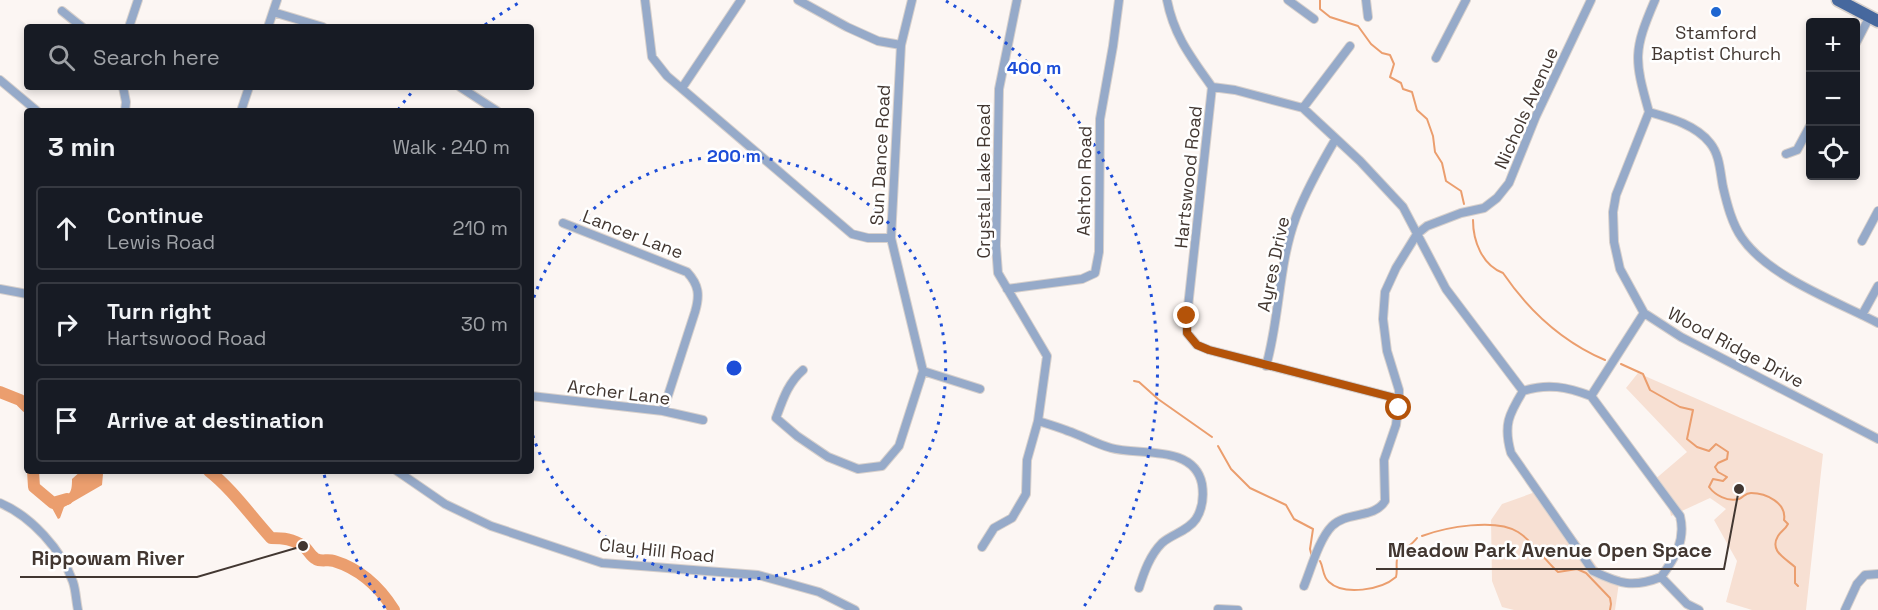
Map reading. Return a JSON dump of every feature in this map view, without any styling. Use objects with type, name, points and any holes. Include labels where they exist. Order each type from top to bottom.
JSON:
[{"type":"main road","points":[[1838,0],[1874,19]]},
{"type":"street","points":[[130,24],[138,0]]},
{"type":"street","points":[[269,24],[277,0]]},
{"type":"street","points":[[645,0],[652,57],[667,76],[852,234],[868,238],[891,238]]},
{"type":"street","points":[[682,88],[741,0]]},
{"type":"street","points":[[798,0],[878,41],[901,45]]},
{"type":"street","name":"Sun Dance Road","points":[[912,0],[901,45],[891,238],[923,371]]},
{"type":"street","name":"Crystal Lake Road","points":[[982,548],[994,528],[1012,518],[1026,494],[1027,460],[1038,421],[1047,356],[998,273],[996,246],[999,89],[1017,0]]},
{"type":"street","name":"Ashton Road","points":[[1007,289],[1082,279],[1095,273],[1099,252],[1100,119],[1119,0]]},
{"type":"street","name":"Hartswood Road","points":[[1167,0],[1171,22],[1185,49],[1212,87],[1187,333],[1197,345],[1266,366]]},
{"type":"street","points":[[1288,0],[1314,19]]},
{"type":"street","points":[[1366,0],[1368,17]]},
{"type":"street","points":[[1436,58],[1466,0]]},
{"type":"street","name":"Nichols Avenue","points":[[1304,586],[1323,539],[1332,526],[1343,519],[1378,510],[1385,501],[1384,460],[1396,425],[1399,390],[1387,351],[1383,319],[1385,292],[1396,268],[1417,234],[1427,225],[1484,208],[1497,198],[1509,183],[1536,116],[1591,0]]},
{"type":"street","points":[[1655,0],[1643,28],[1637,50],[1638,70],[1649,112],[1674,120],[1694,130],[1710,143],[1718,157],[1731,217],[1742,238],[1770,267],[1878,323]]},
{"type":"street","points":[[62,11],[78,24]]},
{"type":"street","points":[[273,12],[313,24]]},
{"type":"street","points":[[1860,38],[1874,19]]},
{"type":"street","points":[[1303,108],[1350,46]]},
{"type":"street","points":[[0,80],[33,108]]},
{"type":"street","points":[[1212,87],[1235,90],[1303,108],[1360,161],[1403,207],[1446,289],[1523,391]]},
{"type":"street","points":[[124,90],[125,108]]},
{"type":"street","points":[[242,108],[248,90]]},
{"type":"street","points":[[465,90],[492,108]]},
{"type":"street","name":"Wood Ridge Drive","points":[[1649,112],[1616,195],[1613,212],[1614,242],[1620,269],[1644,313],[1681,338],[1878,439]]},
{"type":"street","points":[[1786,154],[1797,150],[1806,133]]},
{"type":"street","name":"Ayres Drive","points":[[1266,366],[1273,341],[1285,260],[1295,218],[1335,140]]},
{"type":"street","points":[[1863,241],[1878,211]]},
{"type":"street","name":"Lancer Lane","points":[[563,223],[687,272],[698,286],[699,297],[695,312],[663,411]]},
{"type":"street","points":[[1862,315],[1878,286]]},
{"type":"street","points":[[0,289],[24,293]]},
{"type":"street","points":[[1591,396],[1644,313]]},
{"type":"street","points":[[1266,366],[1399,399]]},
{"type":"street","points":[[803,370],[793,378],[776,418],[797,436],[828,457],[858,469],[882,466],[899,446],[923,371],[980,389]]},
{"type":"street","points":[[1553,385],[1591,396],[1680,516],[1683,529],[1680,544],[1661,577],[1635,585],[1613,581],[1593,571],[1511,453],[1506,425],[1523,391],[1553,385]]},
{"type":"street","name":"Archer Lane","points":[[534,396],[663,411],[703,420]]},
{"type":"street","points":[[1038,421],[1070,431],[1090,442],[1113,449],[1166,454],[1182,459],[1195,468],[1202,483],[1202,507],[1195,521],[1163,543],[1151,558],[1139,588]]},
{"type":"street","name":"Clay Hill Road","points":[[401,474],[445,504],[491,526],[602,563],[758,575],[819,592],[855,610]]},
{"type":"street","points":[[0,503],[32,522],[56,551],[72,581],[78,610]]},
{"type":"street","points":[[1845,610],[1857,584],[1864,575],[1878,574]]},
{"type":"street","points":[[1661,577],[1687,604],[1699,610]]},
{"type":"street","points":[[1218,609],[1238,610]]},
{"type":"shaded area","points":[[1638,373],[1823,454],[1806,610],[1752,610],[1726,602],[1737,561],[1714,520],[1726,509],[1710,498],[1671,516],[1669,506],[1653,481],[1687,452],[1626,388]]},
{"type":"shaded area","points":[[78,474],[103,474],[102,485],[64,507],[58,519],[52,508],[53,497],[69,494],[72,479]]},
{"type":"shaded area","points":[[1541,490],[1598,568],[1620,576],[1615,610],[1514,610],[1502,607],[1492,581],[1491,520],[1502,504]]},
{"type":"waterway","points":[[1320,0],[1320,9],[1330,17],[1358,26],[1371,44],[1382,53],[1390,55],[1394,64],[1390,77],[1401,83],[1403,89],[1412,92],[1417,110],[1427,119],[1433,136],[1435,152],[1442,163],[1446,181],[1461,191],[1464,204]]},
{"type":"waterway","points":[[1473,220],[1477,244],[1489,264],[1503,273],[1524,300],[1561,335],[1605,360]]},
{"type":"waterway","points":[[1621,364],[1643,374],[1650,390],[1680,407],[1693,410],[1687,439],[1697,447],[1709,451],[1716,444],[1728,452],[1727,459],[1715,467],[1718,472],[1727,477],[1723,481],[1713,479],[1709,487],[1715,493],[1726,499],[1735,500],[1749,493],[1757,493],[1779,504],[1784,520],[1788,524],[1778,536],[1775,546],[1779,554],[1795,567],[1795,583],[1798,586]]},
{"type":"waterway","points":[[1134,381],[1139,382],[1158,399],[1212,437]]},
{"type":"waterway","points":[[0,392],[24,404]]},
{"type":"waterway","points":[[1218,446],[1231,469],[1250,488],[1286,505],[1294,519],[1313,529],[1310,549],[1312,557]]},
{"type":"waterway","points":[[33,474],[34,487],[53,503],[67,499]]},
{"type":"waterway","points":[[213,474],[234,494],[271,538],[295,542],[305,547],[316,559],[334,561],[352,569],[375,586],[394,610]]},
{"type":"waterway","points":[[1422,536],[1471,525],[1497,525],[1509,528],[1529,541],[1558,572],[1577,569],[1586,573],[1610,598],[1610,610]]},
{"type":"waterway","points":[[1320,561],[1325,577],[1336,586],[1353,590],[1372,588],[1396,577],[1398,556],[1417,538]]},
{"type":"place","name":"Stamford Baptist Church","points":[[1716,12]]},
{"type":"place","name":"Meadow Park Avenue Open Space","points":[[1739,489]]},
{"type":"place","name":"Rippowam River","points":[[303,546]]},
{"type":"route","points":[[1187,316],[1187,333],[1197,345],[1266,366],[1399,399],[1399,408]]}]
